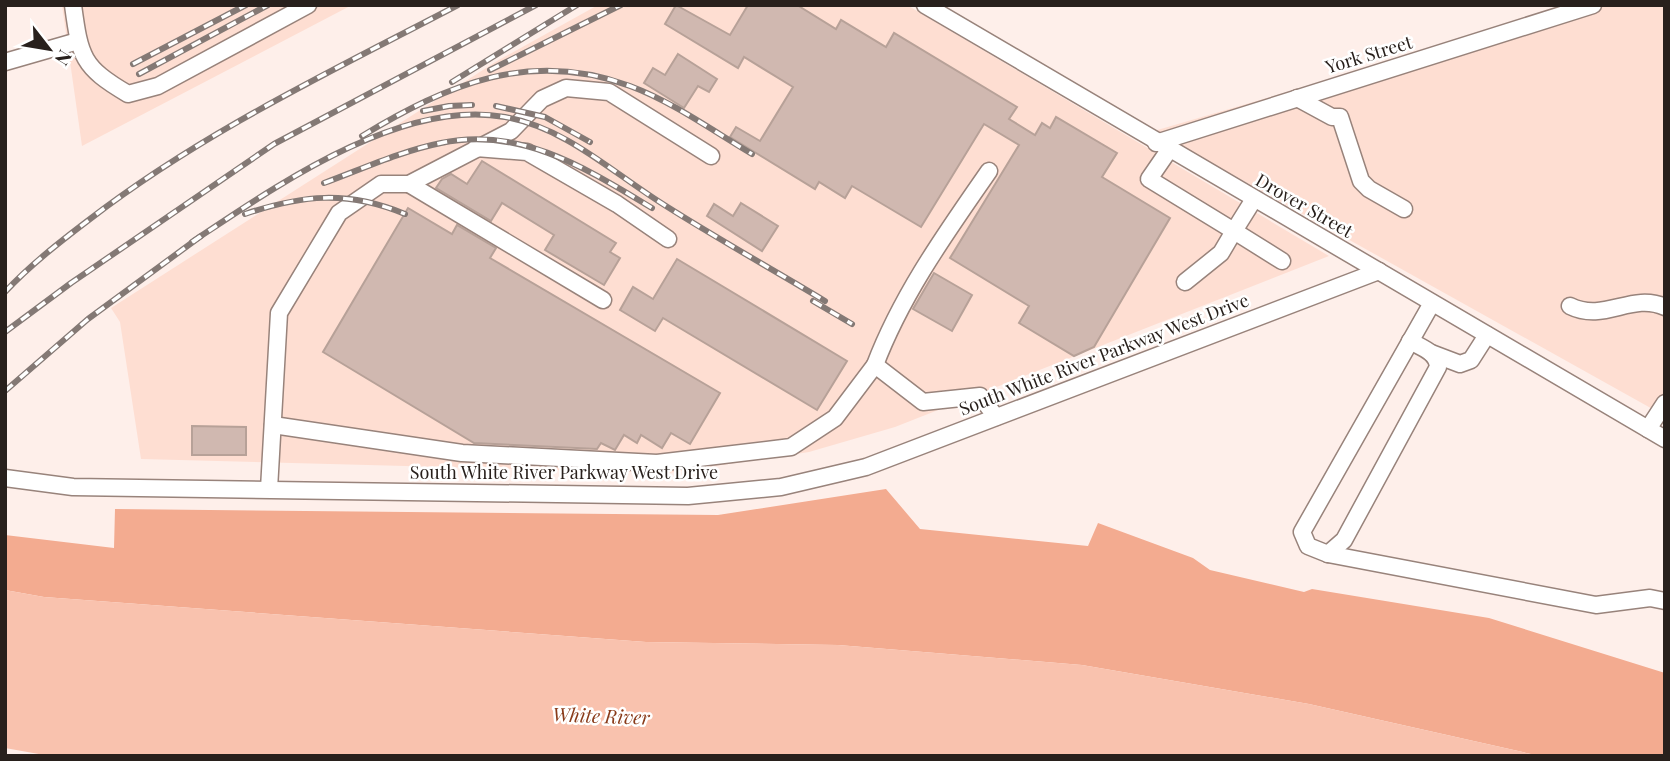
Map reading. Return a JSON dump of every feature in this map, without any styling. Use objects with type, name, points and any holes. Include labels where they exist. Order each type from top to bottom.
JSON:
[{"type":"street","points":[[73,5],[80,53],[102,79],[128,94],[158,86],[307,5]]},
{"type":"street","name":"Drover Street","points":[[925,5],[1665,439]]},
{"type":"street","name":"York Street","points":[[1162,146],[1297,98],[1574,8],[1593,5]]},
{"type":"street","points":[[5,62],[78,41]]},
{"type":"street","points":[[269,489],[279,313],[339,213],[381,184],[409,184],[511,131],[542,99],[566,88],[609,92],[711,156]]},
{"type":"street","points":[[1297,98],[1332,117],[1340,117],[1361,181],[1404,209]]},
{"type":"street","points":[[1162,146],[1149,179],[1282,261]]},
{"type":"street","points":[[475,148],[527,152],[617,204],[668,239]]},
{"type":"street","points":[[274,425],[462,453],[657,463],[791,447],[835,418],[875,365],[892,320],[934,251],[989,171]]},
{"type":"street","points":[[409,184],[603,300]]},
{"type":"street","points":[[1185,282],[1221,253],[1254,200]]},
{"type":"street","name":"South White River Parkway West Drive","points":[[5,478],[73,487],[688,496],[781,487],[855,470],[1380,271]]},
{"type":"street","points":[[1570,306],[1598,312],[1650,301],[1665,307]]},
{"type":"street","points":[[1432,303],[1302,532],[1308,545],[1328,554],[1596,605],[1650,598],[1665,601]]},
{"type":"street","points":[[1410,341],[1431,353],[1460,364],[1471,360],[1487,335]]},
{"type":"street","points":[[1328,554],[1344,540],[1438,367],[1437,359],[1431,353]]},
{"type":"street","points":[[875,365],[923,402],[980,396],[996,417]]},
{"type":"street","points":[[1648,429],[1665,402]]},
{"type":"shaded area","points":[[62,5],[352,5],[82,146]]},
{"type":"shaded area","points":[[598,5],[907,5],[1329,256],[895,427],[809,452],[668,473],[141,459],[120,322],[111,308],[497,61]]},
{"type":"shaded area","points":[[1585,5],[1665,5],[1665,416],[1154,131]]},
{"type":"shaded area","points":[[886,489],[920,529],[1088,546],[1098,523],[1193,558],[1210,570],[1304,592],[1312,589],[1489,618],[1665,673],[1665,756],[1540,756],[1309,704],[1082,665],[838,645],[646,642],[44,597],[5,590],[5,535],[114,548],[115,509],[718,515]]},
{"type":"water","name":"White River","points":[[5,590],[44,597],[646,642],[838,645],[1082,665],[1309,704],[1540,756],[50,756],[5,748]]},
{"type":"building","points":[[676,5],[730,35],[748,5],[797,5],[836,29],[841,20],[886,47],[894,33],[1017,107],[1009,119],[1035,135],[1042,123],[1050,128],[1056,117],[1117,153],[1102,177],[1170,218],[1094,347],[1074,356],[1019,323],[1029,306],[950,258],[1019,145],[984,124],[921,227],[852,186],[845,198],[819,182],[815,189],[730,137],[736,127],[760,141],[793,87],[744,57],[738,68],[665,24]]},
{"type":"building","points":[[678,54],[717,79],[709,92],[698,86],[684,108],[644,83],[653,68],[665,75]]},
{"type":"building","points":[[482,161],[616,243],[610,252],[620,258],[604,285],[545,250],[554,235],[502,203],[491,221],[436,188],[442,179],[451,174],[467,184]]},
{"type":"building","points":[[741,203],[778,226],[762,251],[707,216],[714,204],[733,216]]},
{"type":"building","points":[[408,208],[452,234],[457,225],[496,248],[490,258],[720,393],[690,444],[671,433],[662,448],[641,435],[637,443],[624,435],[615,450],[601,443],[597,449],[474,443],[323,352]]},
{"type":"building","points":[[677,259],[847,361],[817,410],[663,318],[655,331],[620,310],[633,287],[653,299]]},
{"type":"building","points":[[934,273],[972,295],[952,331],[913,309]]},
{"type":"building","points":[[192,426],[246,427],[246,455],[192,455]]},
{"type":"railway","points":[[133,64],[246,5]]},
{"type":"railway","points":[[139,74],[268,5]]},
{"type":"railway","points":[[5,292],[68,236],[177,158],[269,104],[458,5]]},
{"type":"railway","points":[[5,332],[71,283],[274,144],[536,5]]},
{"type":"railway","points":[[452,82],[577,5]]},
{"type":"railway","points":[[490,70],[621,5]]},
{"type":"railway","points":[[362,136],[394,117],[458,88],[524,72],[558,71],[593,75],[630,86],[677,108],[752,154]]},
{"type":"railway","points":[[423,111],[472,105]]},
{"type":"railway","points":[[496,106],[545,117],[590,142]]},
{"type":"railway","points":[[192,242],[300,173],[382,134],[423,121],[465,115],[505,117],[549,131],[569,142],[686,218],[825,301]]},
{"type":"railway","points":[[324,183],[426,146],[470,139],[499,140],[552,154],[603,179],[652,208]]},
{"type":"railway","points":[[245,214],[305,199],[325,198],[364,201],[405,214]]},
{"type":"railway","points":[[5,391],[88,319],[201,236]]},
{"type":"railway","points":[[813,301],[852,324]]}]
